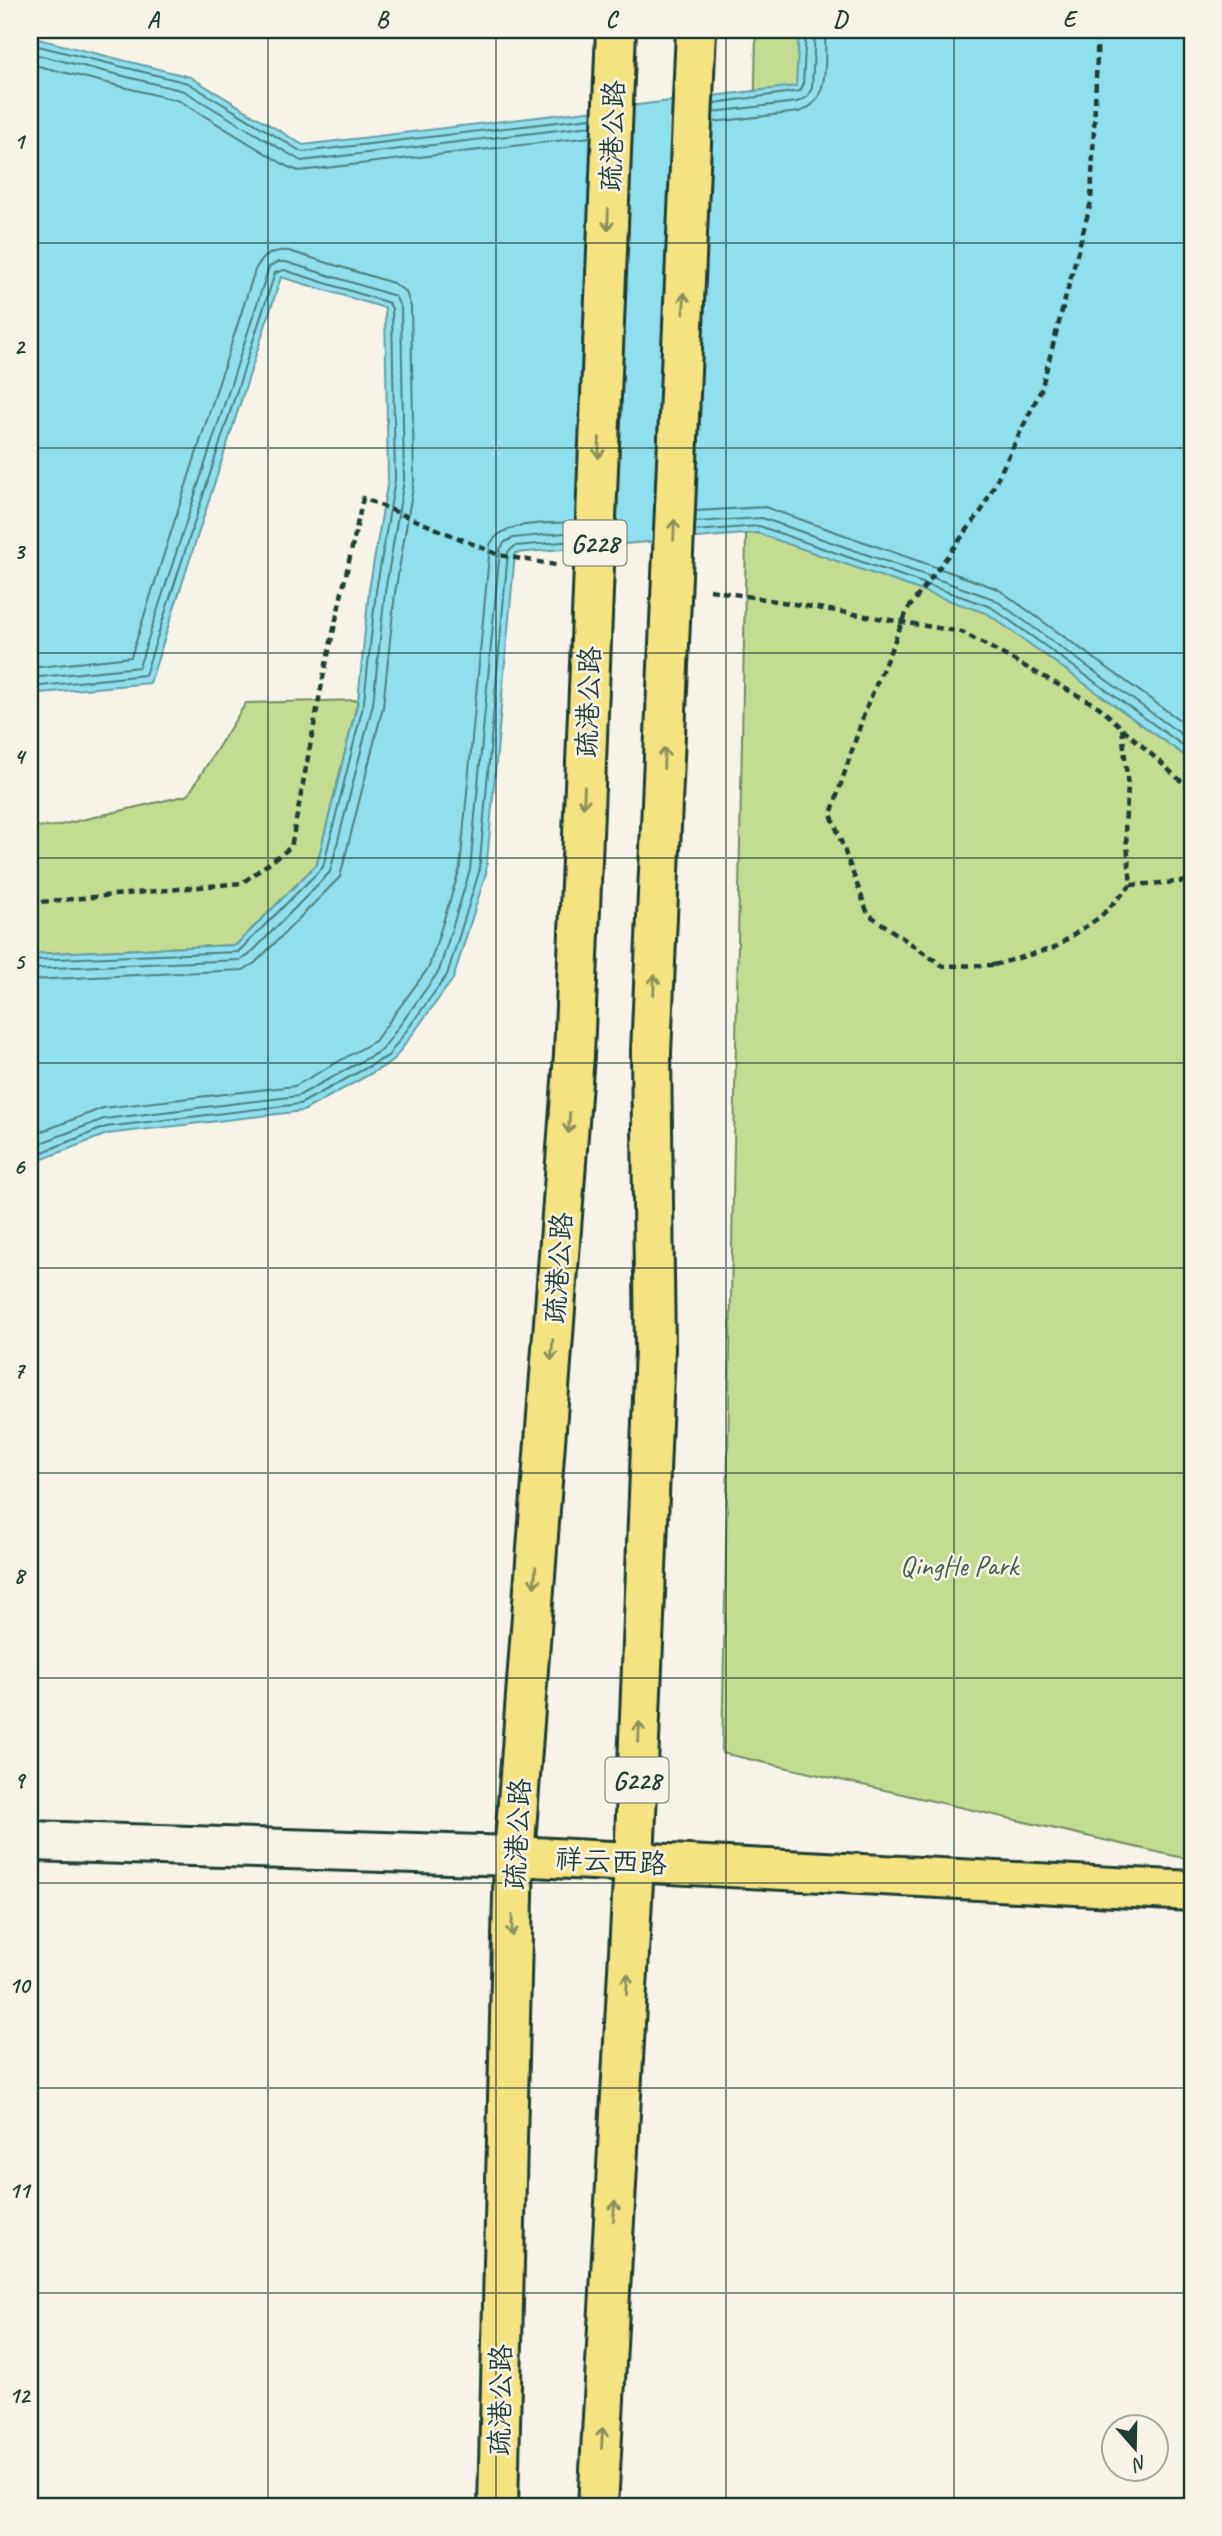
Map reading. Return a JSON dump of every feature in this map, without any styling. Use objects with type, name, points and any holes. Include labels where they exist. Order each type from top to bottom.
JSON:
[{"type":"main road","name":"疏港公路","points":[[498,2506],[514,1856],[574,1055],[616,30]]},
{"type":"main road","name":"G228","points":[[598,2506],[634,1863],[654,1349],[651,1053],[695,30]]},
{"type":"main road","name":"祥云西路","points":[[514,1856],[1192,1891]]},
{"type":"street","name":"祥云西路","points":[[30,1841],[514,1856]]},
{"type":"path","points":[[1098,30],[1091,202],[1041,390],[982,510],[908,609],[865,711],[831,814],[868,914],[943,966],[994,965],[1054,948],[1100,917],[1131,885],[1192,881]]},
{"type":"path","points":[[30,902],[242,883],[291,847],[323,678],[363,498],[499,555],[566,566]]},
{"type":"path","points":[[702,589],[962,632],[1099,707],[1192,791]]},
{"type":"path","points":[[1122,727],[1128,788],[1125,825],[1131,885]]},
{"type":"green space","name":"QingHe Park","points":[[756,30],[1192,30],[1192,1860],[722,1753]]},
{"type":"green space","points":[[358,700],[317,864],[236,945],[30,954],[30,827],[56,826],[188,795],[246,703]]},
{"type":"water","points":[[799,30],[1192,30],[1192,761],[988,614],[757,533],[515,553],[486,873],[453,979],[392,1062],[303,1111],[107,1134],[30,1164],[30,954],[236,945],[317,864],[358,701],[369,590],[388,480],[385,308],[281,277],[150,683],[30,694],[30,37],[190,77],[303,145],[796,86]]}]
